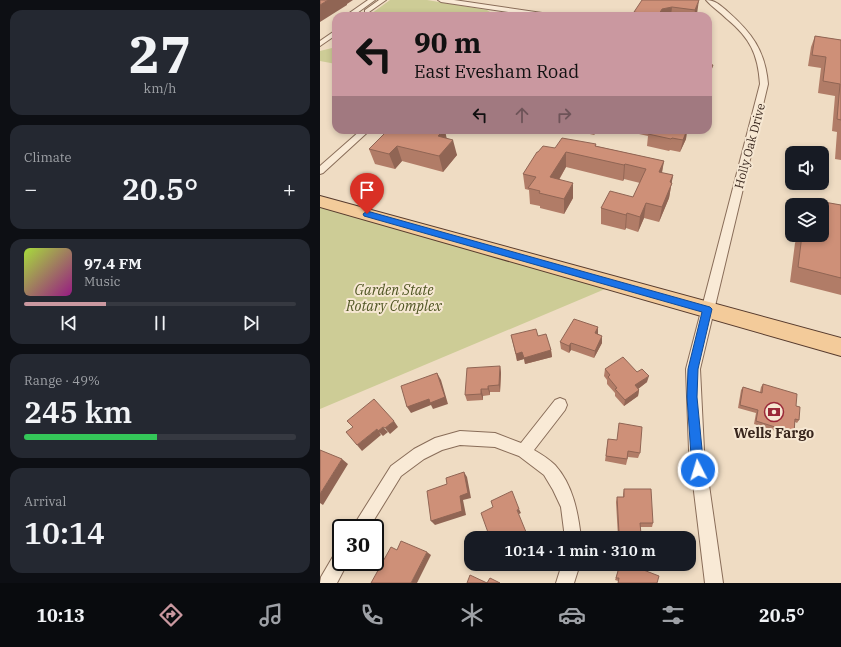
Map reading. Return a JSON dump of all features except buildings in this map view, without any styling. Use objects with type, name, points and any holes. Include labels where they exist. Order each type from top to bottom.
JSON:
[{"type":"main road","points":[[320,201],[841,347]]},
{"type":"street","points":[[354,12],[372,0]]},
{"type":"street","points":[[365,12],[383,0]]},
{"type":"street","points":[[441,0],[524,12]]},
{"type":"street","name":"Holly Oak Drive","points":[[709,0],[740,26],[750,38],[760,54],[764,84],[693,369],[692,397],[698,470],[714,583]]},
{"type":"street","points":[[496,12],[500,8]]},
{"type":"street","points":[[320,34],[332,26]]},
{"type":"street","points":[[320,44],[332,35]]},
{"type":"street","points":[[320,171],[362,134]]},
{"type":"street","points":[[524,451],[560,405]]},
{"type":"street","points":[[366,519],[396,472],[420,454],[440,443],[460,438],[495,440],[524,451],[549,470],[559,484],[569,507],[572,531]]},
{"type":"street","points":[[327,583],[334,571]]},
{"type":"street","points":[[565,583],[569,571]]},
{"type":"green space","points":[[390,0],[427,0],[487,10],[490,12],[374,12]]},
{"type":"green space","points":[[332,48],[332,63],[320,61],[320,51]]},
{"type":"green space","name":"Garden State Rotary Complex","points":[[320,201],[617,284],[320,409]]},
{"type":"place","name":"Wells Fargo","points":[[774,412]]},
{"type":"route","points":[[367,214],[707,309],[693,369],[692,397],[698,470]]}]
